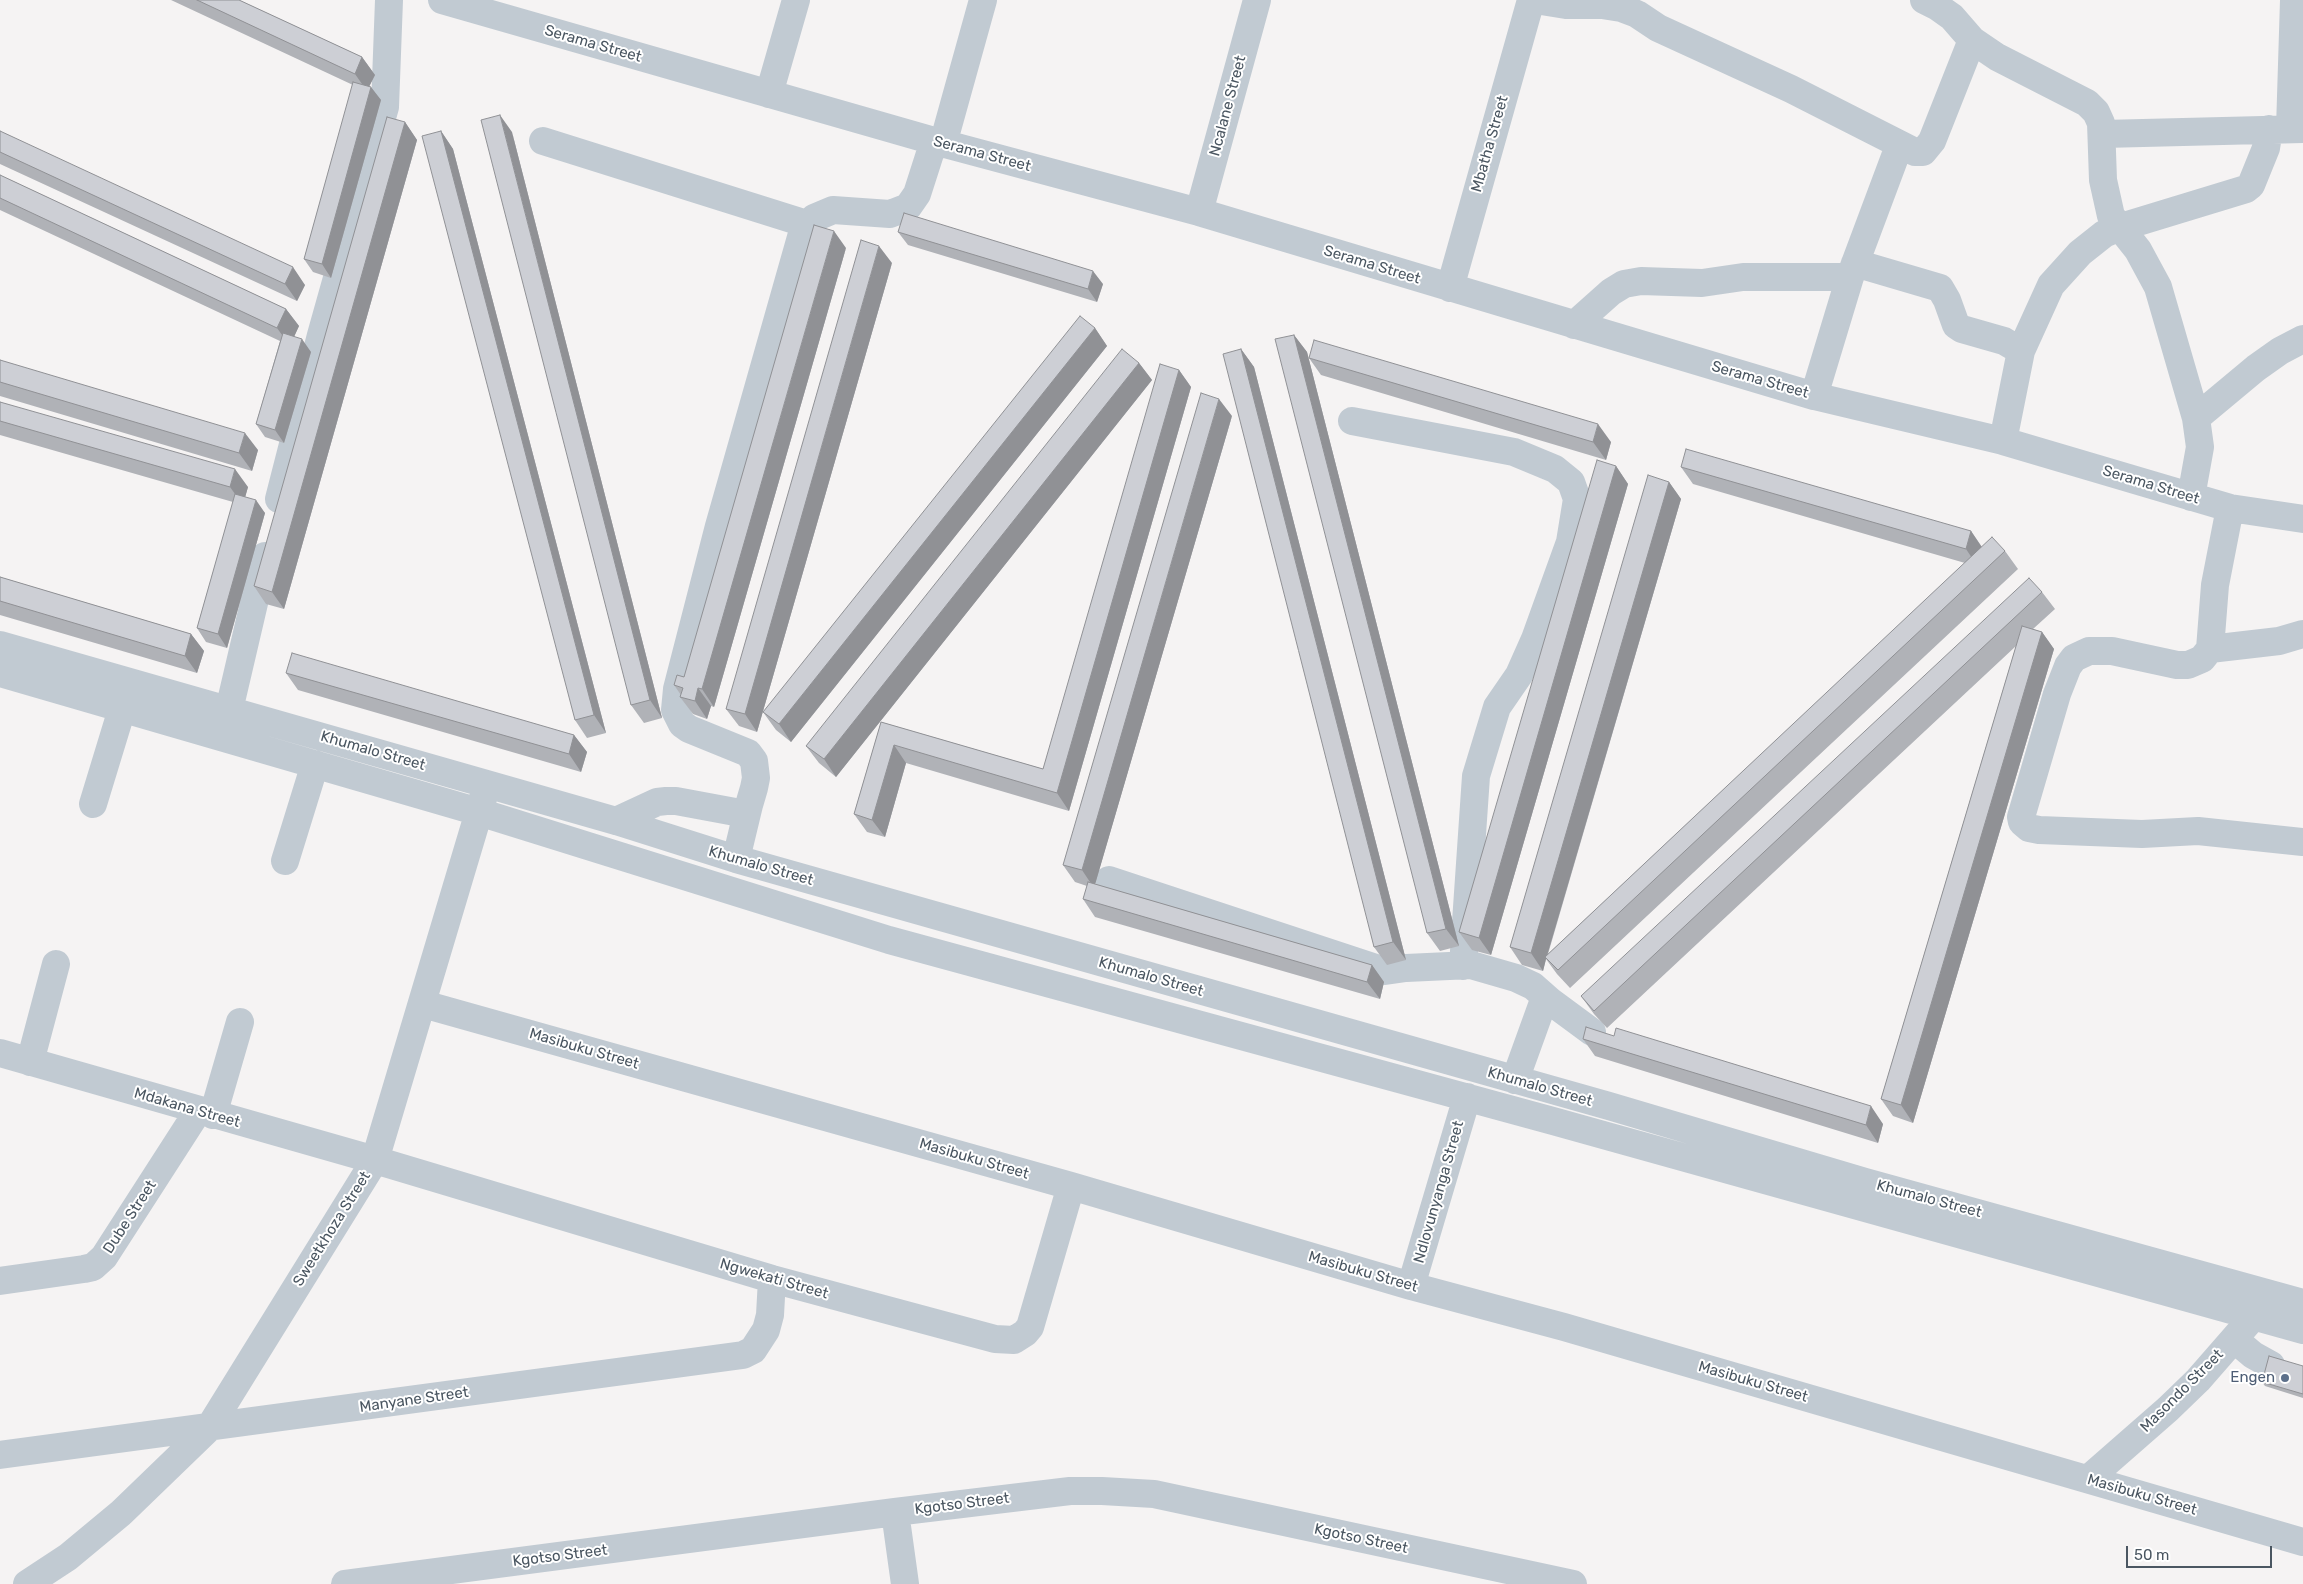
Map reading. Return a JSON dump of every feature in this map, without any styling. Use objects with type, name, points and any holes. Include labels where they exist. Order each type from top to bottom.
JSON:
[{"type":"street","points":[[229,710],[272,526],[321,335],[385,107],[389,0]]},
{"type":"street","name":"Serama Street","points":[[442,0],[506,9],[769,94],[1199,212],[1814,396],[2003,441],[2230,508],[2303,520]]},
{"type":"street","points":[[769,94],[796,0]]},
{"type":"street","points":[[736,859],[756,778],[754,761],[748,753],[682,724],[677,718],[674,701],[719,526],[800,241],[807,224],[822,213],[833,210],[890,214],[908,207],[917,194],[939,142],[983,0]]},
{"type":"street","name":"Ncalane Street","points":[[1199,212],[1257,0]]},
{"type":"street","points":[[1533,0],[1566,4],[1602,5],[1621,8],[1638,14],[1658,28],[1791,88],[1899,146],[1915,152],[1923,152],[1928,148],[1972,40]]},
{"type":"street","name":"Mbatha Street","points":[[1450,288],[1533,0]]},
{"type":"street","points":[[1924,0],[1938,7],[1954,9],[1972,40],[1997,57],[2087,103],[2096,112],[2103,134],[2103,180],[2111,216],[2118,228],[2138,250],[2158,287],[2196,418],[2200,447],[2190,497]]},
{"type":"street","points":[[2003,441],[2021,351],[2051,285],[2090,243],[2118,228],[2246,189],[2251,185],[2266,148],[2287,129],[2294,0]]},
{"type":"street","points":[[2103,134],[2287,129]]},
{"type":"street","points":[[543,141],[807,224]]},
{"type":"street","points":[[1814,396],[1852,270],[1899,146]]},
{"type":"street","points":[[1574,325],[1611,292],[1624,284],[1641,281],[1702,283],[1743,277],[1852,270],[1940,288],[1947,300],[1956,325],[1962,329],[2004,341],[2021,351]]},
{"type":"street","points":[[2196,418],[2256,368],[2303,339]]},
{"type":"street","points":[[1352,421],[1514,452],[1555,469],[1571,482],[1577,499],[1570,542],[1538,630],[1519,675],[1497,707],[1476,776],[1463,966]]},
{"type":"street","points":[[2230,508],[2215,585],[2210,649],[2202,659],[2188,665],[2177,665],[2112,651],[2090,651],[2074,658],[2068,666],[2057,694],[2021,812],[2022,822],[2029,828],[2039,830],[2142,834],[2198,831],[2303,842]]},
{"type":"street","points":[[2210,649],[2279,641],[2303,634]]},
{"type":"street","name":"Khumalo Street","points":[[0,645],[616,821],[736,859],[1609,1106],[1865,1182],[2303,1302]]},
{"type":"street","name":"Khumalo Street","points":[[0,673],[479,812],[889,940],[1467,1097],[2303,1330]]},
{"type":"street","points":[[92,804],[122,709]]},
{"type":"street","points":[[285,861],[315,764]]},
{"type":"street","name":"Sweetkhoza Street","points":[[27,1584],[68,1557],[121,1513],[209,1428],[375,1160],[487,784]]},
{"type":"street","points":[[616,821],[657,802],[666,801],[746,814]]},
{"type":"street","points":[[1110,880],[1385,971],[1406,968],[1471,966],[1516,978],[1533,986],[1592,1032]]},
{"type":"street","points":[[30,1062],[56,964]]},
{"type":"street","points":[[1515,1080],[1545,996]]},
{"type":"street","name":"Masibuku Street","points":[[423,1004],[1071,1186],[1411,1286],[1564,1328],[2303,1542]]},
{"type":"street","name":"Dube Street","points":[[0,1280],[84,1269],[93,1267],[104,1257],[205,1113],[240,1022]]},
{"type":"street","name":"Mdakana Street","points":[[0,1053],[375,1160]]},
{"type":"street","name":"Ndlovunyanga Street","points":[[1411,1286],[1467,1097]]},
{"type":"street","points":[[1554,1121],[1609,1106]]},
{"type":"street","name":"Ngwekati Street","points":[[375,1160],[772,1279],[984,1337],[1014,1340],[1025,1334],[1034,1317],[1071,1186]]},
{"type":"street","name":"Manyane Street","points":[[0,1455],[743,1354],[753,1350],[766,1330],[770,1315],[772,1279]]},
{"type":"street","name":"Masondo Street","points":[[2088,1479],[2198,1380],[2253,1317],[2259,1291]]},
{"type":"street","points":[[2234,1338],[2252,1354],[2271,1365]]},
{"type":"street","name":"Kgotso Street","points":[[345,1584],[1070,1491],[1154,1494],[1573,1584]]},
{"type":"street","points":[[895,1512],[905,1584]]},
{"type":"building","points":[[197,0],[239,0],[362,57],[355,74]]},
{"type":"building","points":[[353,82],[371,87],[322,264],[304,259]]},
{"type":"building","points":[[500,115],[650,700],[631,705],[481,120]]},
{"type":"building","points":[[387,117],[405,122],[272,592],[254,586]]},
{"type":"building","points":[[0,131],[293,267],[285,284],[0,152]]},
{"type":"building","points":[[441,131],[594,715],[575,720],[422,136]]},
{"type":"building","points":[[0,175],[286,309],[277,328],[0,198]]},
{"type":"building","points":[[904,213],[1093,271],[1088,289],[898,232]]},
{"type":"building","points":[[814,225],[834,231],[702,689],[698,688],[695,701],[680,697],[683,688],[674,685],[677,675],[684,677]]},
{"type":"building","points":[[861,240],[879,246],[745,714],[726,709]]},
{"type":"building","points":[[1080,316],[1095,328],[779,724],[763,712]]},
{"type":"building","points":[[283,333],[302,339],[275,430],[256,424]]},
{"type":"building","points":[[1294,335],[1446,929],[1427,933],[1275,339]]},
{"type":"building","points":[[1314,340],[1598,424],[1593,442],[1309,358]]},
{"type":"building","points":[[1122,349],[1139,363],[824,759],[806,746]]},
{"type":"building","points":[[1241,349],[1393,942],[1374,947],[1223,354]]},
{"type":"building","points":[[0,360],[245,433],[239,453],[0,382]]},
{"type":"building","points":[[1160,364],[1179,370],[1057,793],[894,745],[872,820],[854,814],[881,722],[1043,769]]},
{"type":"building","points":[[1201,393],[1219,399],[1082,870],[1063,865]]},
{"type":"building","points":[[0,402],[235,469],[230,487],[0,421]]},
{"type":"building","points":[[1686,449],[1971,531],[1966,549],[1681,467]]},
{"type":"building","points":[[1597,460],[1616,466],[1479,938],[1459,932]]},
{"type":"building","points":[[1648,475],[1669,482],[1531,953],[1510,947]]},
{"type":"building","points":[[235,494],[256,500],[218,634],[197,628]]},
{"type":"building","points":[[1992,537],[2005,551],[1558,970],[1545,957]]},
{"type":"building","points":[[0,577],[191,634],[185,656],[0,601]]},
{"type":"building","points":[[2029,578],[2042,592],[1594,1011],[1581,996]]},
{"type":"building","points":[[2022,626],[2042,632],[1901,1105],[1881,1099]]},
{"type":"building","points":[[292,653],[574,735],[569,754],[286,673]]},
{"type":"building","points":[[1088,882],[1372,965],[1367,982],[1083,899]]},
{"type":"building","points":[[1586,1027],[1614,1036],[1616,1028],[1871,1106],[1866,1125],[1583,1039]]},
{"type":"building","name":"Engen","points":[[2269,1356],[2303,1366],[2303,1394],[2262,1382]]},
{"type":"place","name":"Engen","points":[[2285,1378]]}]
